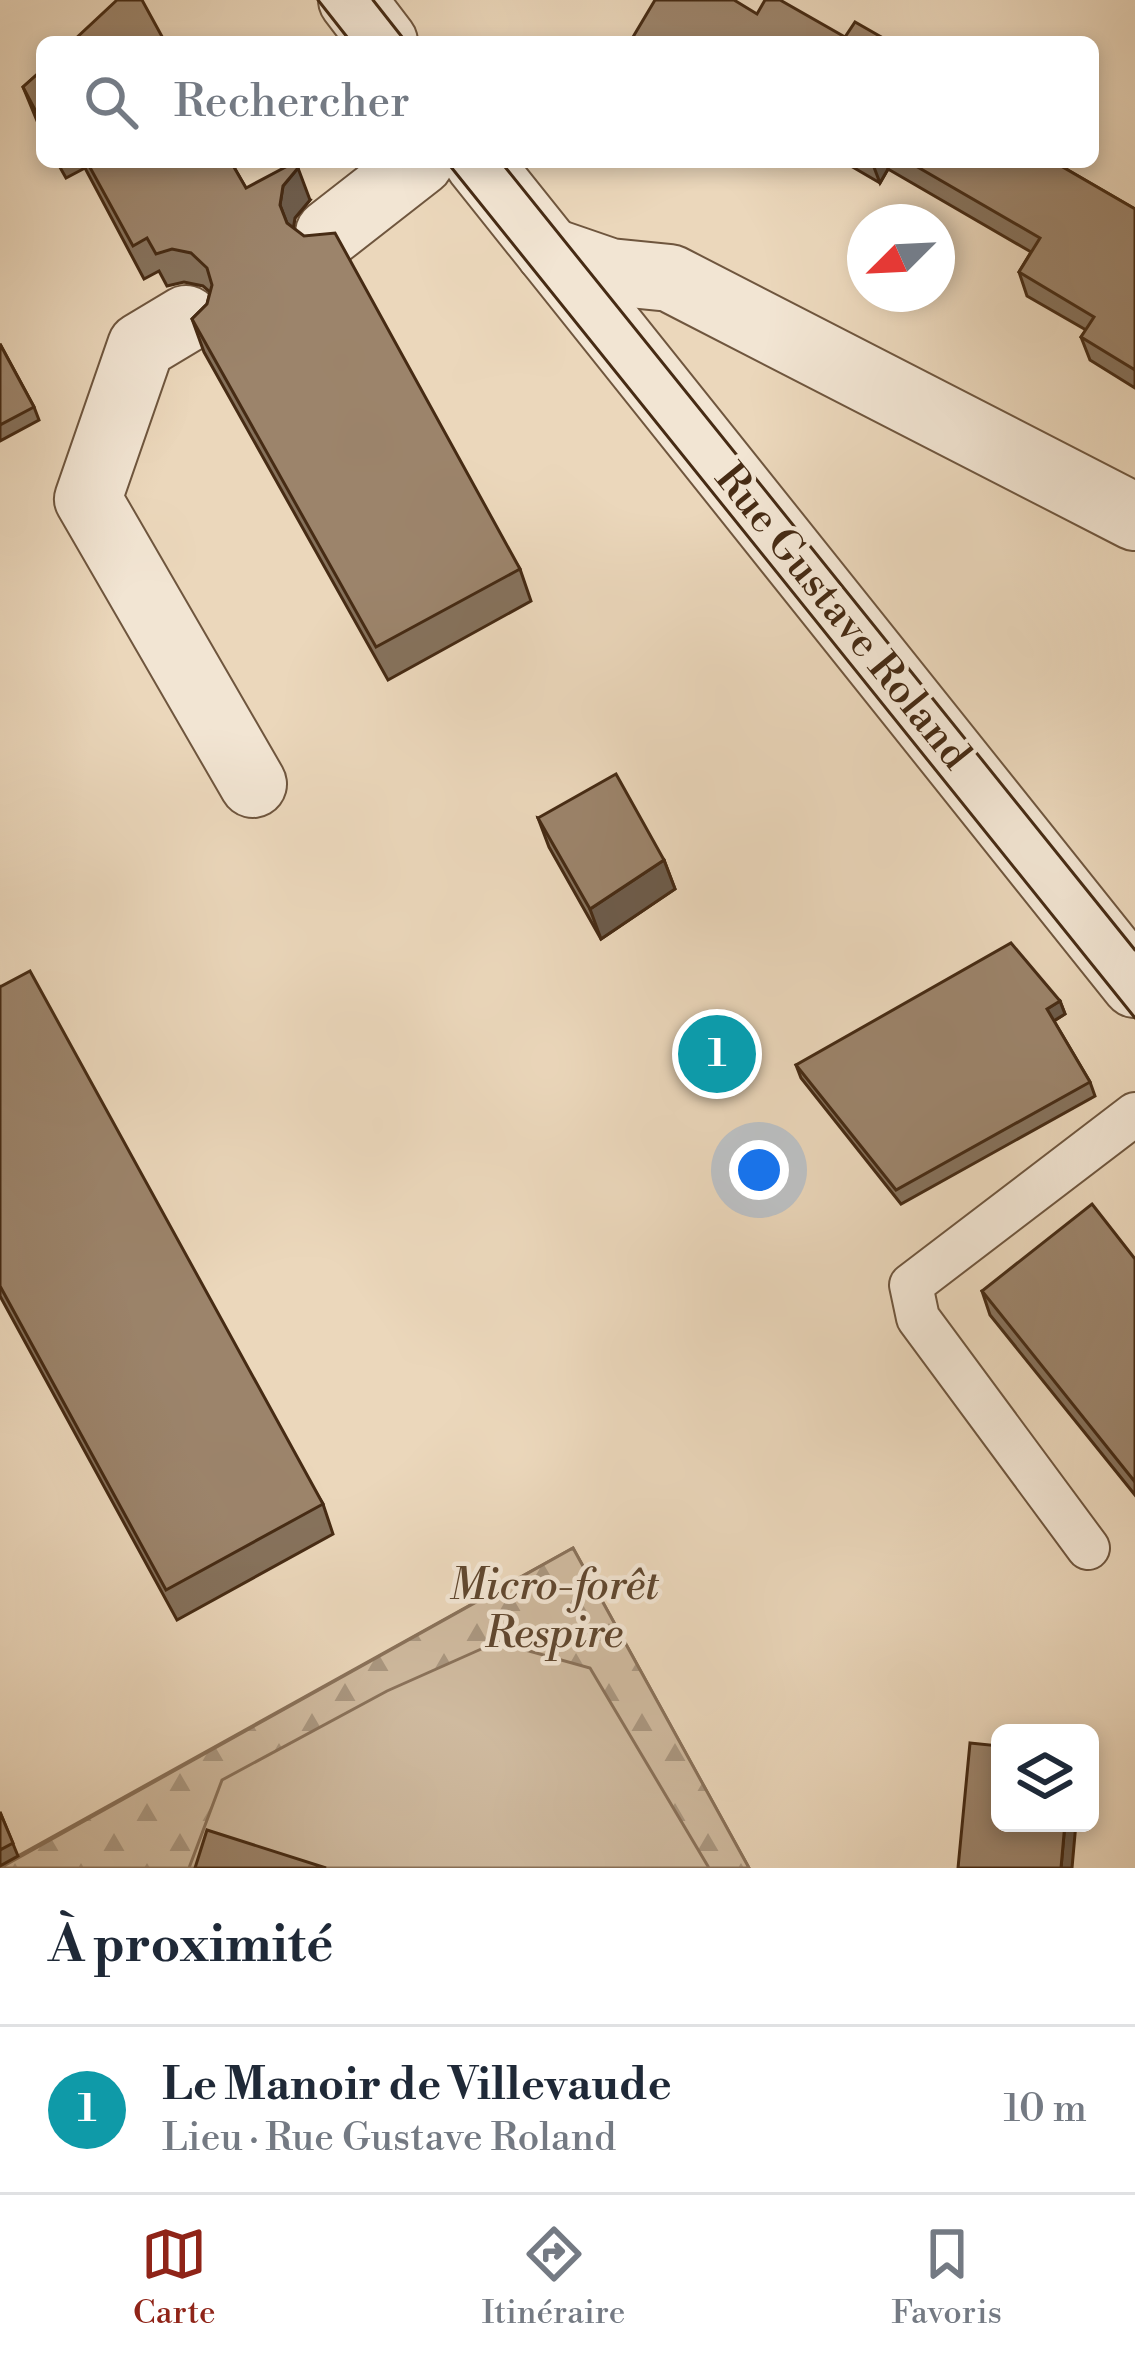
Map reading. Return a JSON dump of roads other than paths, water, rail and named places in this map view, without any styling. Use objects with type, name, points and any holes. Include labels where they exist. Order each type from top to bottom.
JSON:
[{"type":"street","points":[[352,0],[379,36]]},
{"type":"street","points":[[329,233],[412,168]]},
{"type":"street","name":"Rue Gustave Roland","points":[[483,168],[1135,984]]},
{"type":"street","points":[[549,251],[610,272],[670,278],[1135,517]]},
{"type":"street","points":[[186,319],[141,346],[88,499],[253,784]]},
{"type":"lane","points":[[1088,1548],[918,1318],[911,1285],[1135,1114]]},
{"type":"tram line","points":[[318,0],[346,36]]},
{"type":"tram line","points":[[373,0],[401,36]]},
{"type":"tram line","points":[[452,168],[1135,1018]]},
{"type":"tram line","points":[[506,168],[1135,950]]},
{"type":"place","name":"Le Manoir de Villevaude","points":[[717,1054]]},
{"type":"park label","name":"Micro-forêt Respire","points":[[554,1610]]}]
